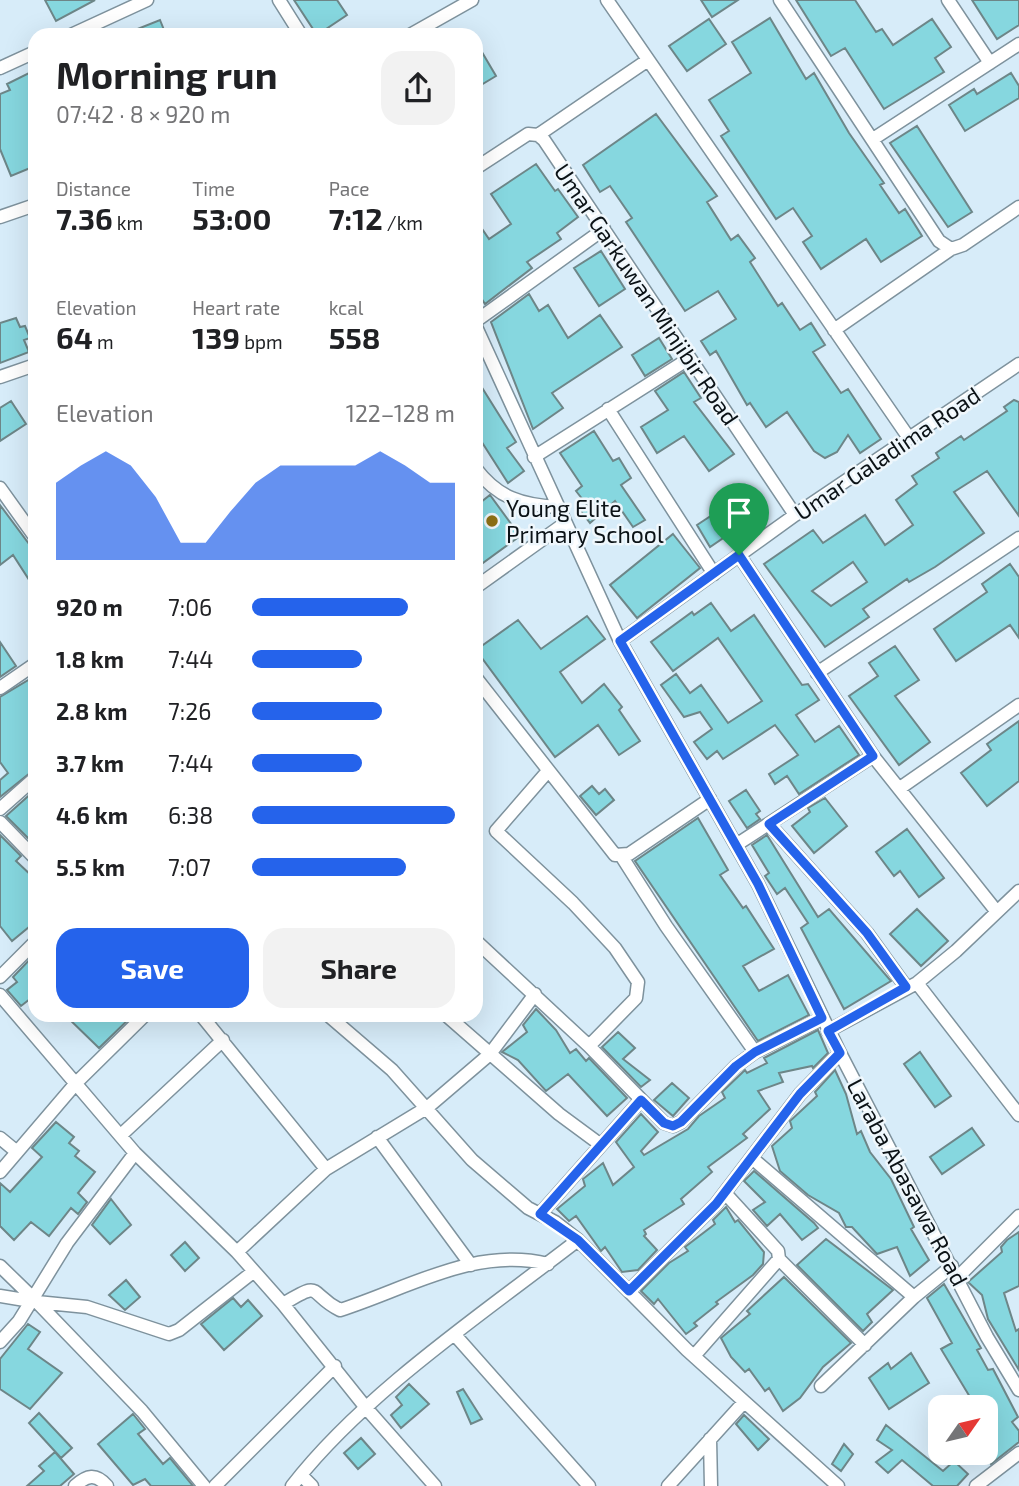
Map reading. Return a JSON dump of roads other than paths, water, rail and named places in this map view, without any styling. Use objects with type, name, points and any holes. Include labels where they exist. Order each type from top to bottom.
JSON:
[{"type":"street","points":[[86,28],[147,0]]},
{"type":"street","points":[[279,0],[297,28]]},
{"type":"street","points":[[420,28],[451,5],[472,0]]},
{"type":"street","points":[[607,0],[909,438]]},
{"type":"street","points":[[780,0],[939,241],[951,248]]},
{"type":"street","points":[[948,0],[990,62]]},
{"type":"street","points":[[873,139],[1019,44]]},
{"type":"street","points":[[0,68],[28,55]]},
{"type":"street","points":[[483,163],[528,134],[538,135],[648,60]]},
{"type":"street","name":"Umar Garkuwan Minjibir Road","points":[[538,135],[795,514]]},
{"type":"street","points":[[0,217],[28,207]]},
{"type":"street","points":[[834,330],[951,248],[963,245],[1019,207]]},
{"type":"street","points":[[483,316],[604,229]]},
{"type":"street","name":"Laraba Abasawa Road","points":[[483,343],[620,641],[790,945],[828,1031],[987,1337],[1019,1390]]},
{"type":"street","points":[[534,457],[690,358]]},
{"type":"street","name":"Umar Galadima Road","points":[[620,641],[795,514],[1019,364]]},
{"type":"street","points":[[0,377],[28,367]]},
{"type":"street","points":[[608,409],[714,574]]},
{"type":"street","points":[[483,476],[496,490],[510,499],[528,505],[557,507]]},
{"type":"street","points":[[3,497],[28,528]]},
{"type":"street","points":[[483,582],[564,524]]},
{"type":"street","points":[[817,673],[1019,538]]},
{"type":"street","points":[[739,555],[873,756],[997,912]]},
{"type":"street","points":[[0,688],[28,669]]},
{"type":"street","points":[[483,695],[548,771],[610,851],[622,857],[666,926],[755,1052]]},
{"type":"street","points":[[900,788],[1019,705]]},
{"type":"street","points":[[736,845],[873,756]]},
{"type":"street","points":[[548,771],[496,831],[573,902],[615,948],[638,982],[636,998],[589,1046]]},
{"type":"street","points":[[0,808],[28,784]]},
{"type":"street","points":[[622,857],[710,799]]},
{"type":"street","points":[[0,822],[28,851]]},
{"type":"street","points":[[769,824],[912,985],[1019,1115]]},
{"type":"street","points":[[828,1031],[912,985],[1019,891]]},
{"type":"street","points":[[483,947],[589,1046],[664,1123],[673,1126],[681,1122],[736,1066],[755,1052],[822,1018]]},
{"type":"street","points":[[0,977],[28,949]]},
{"type":"street","points":[[237,1252],[326,1170],[428,1107],[490,1054],[535,994]]},
{"type":"street","points":[[0,995],[135,1153],[237,1252],[335,1366],[367,1409],[435,1486]]},
{"type":"street","points":[[0,1172],[77,1082],[138,1022]]},
{"type":"street","points":[[207,1022],[326,1170]]},
{"type":"street","points":[[336,1022],[392,1070],[428,1107],[472,1160],[540,1214],[578,1240],[694,1356],[838,1486]]},
{"type":"street","points":[[454,1022],[559,1114],[601,1145]]},
{"type":"street","points":[[121,1135],[223,1040]]},
{"type":"street","points":[[629,1291],[725,1192],[800,1094],[840,1053]]},
{"type":"street","points":[[540,1214],[641,1100]]},
{"type":"street","points":[[377,1137],[471,1265]]},
{"type":"street","points":[[0,1138],[17,1152]]},
{"type":"street","points":[[0,1342],[35,1301],[67,1243],[135,1153]]},
{"type":"street","points":[[752,1158],[914,1297]]},
{"type":"street","points":[[725,1192],[778,1251],[779,1259],[865,1345]]},
{"type":"street","points":[[821,1386],[914,1297],[955,1271],[1019,1216]]},
{"type":"street","points":[[312,1486],[296,1481],[367,1409],[455,1335],[578,1240]]},
{"type":"street","points":[[283,1304],[307,1289],[313,1289],[340,1310],[471,1265],[514,1259],[548,1264]]},
{"type":"street","points":[[694,1356],[779,1259]]},
{"type":"street","points":[[0,1266],[142,1411],[205,1486],[335,1366]]},
{"type":"street","points":[[0,1296],[87,1307],[169,1334],[179,1330],[253,1272]]},
{"type":"street","points":[[455,1335],[589,1486]]},
{"type":"street","points":[[668,1486],[744,1402]]},
{"type":"street","points":[[710,1439],[711,1486]]},
{"type":"street","points":[[976,1486],[1019,1453]]},
{"type":"street","points":[[75,1486],[89,1476],[95,1476],[107,1486]]},
{"type":"place","name":"Young Elite Primary School","points":[[492,521]]}]
